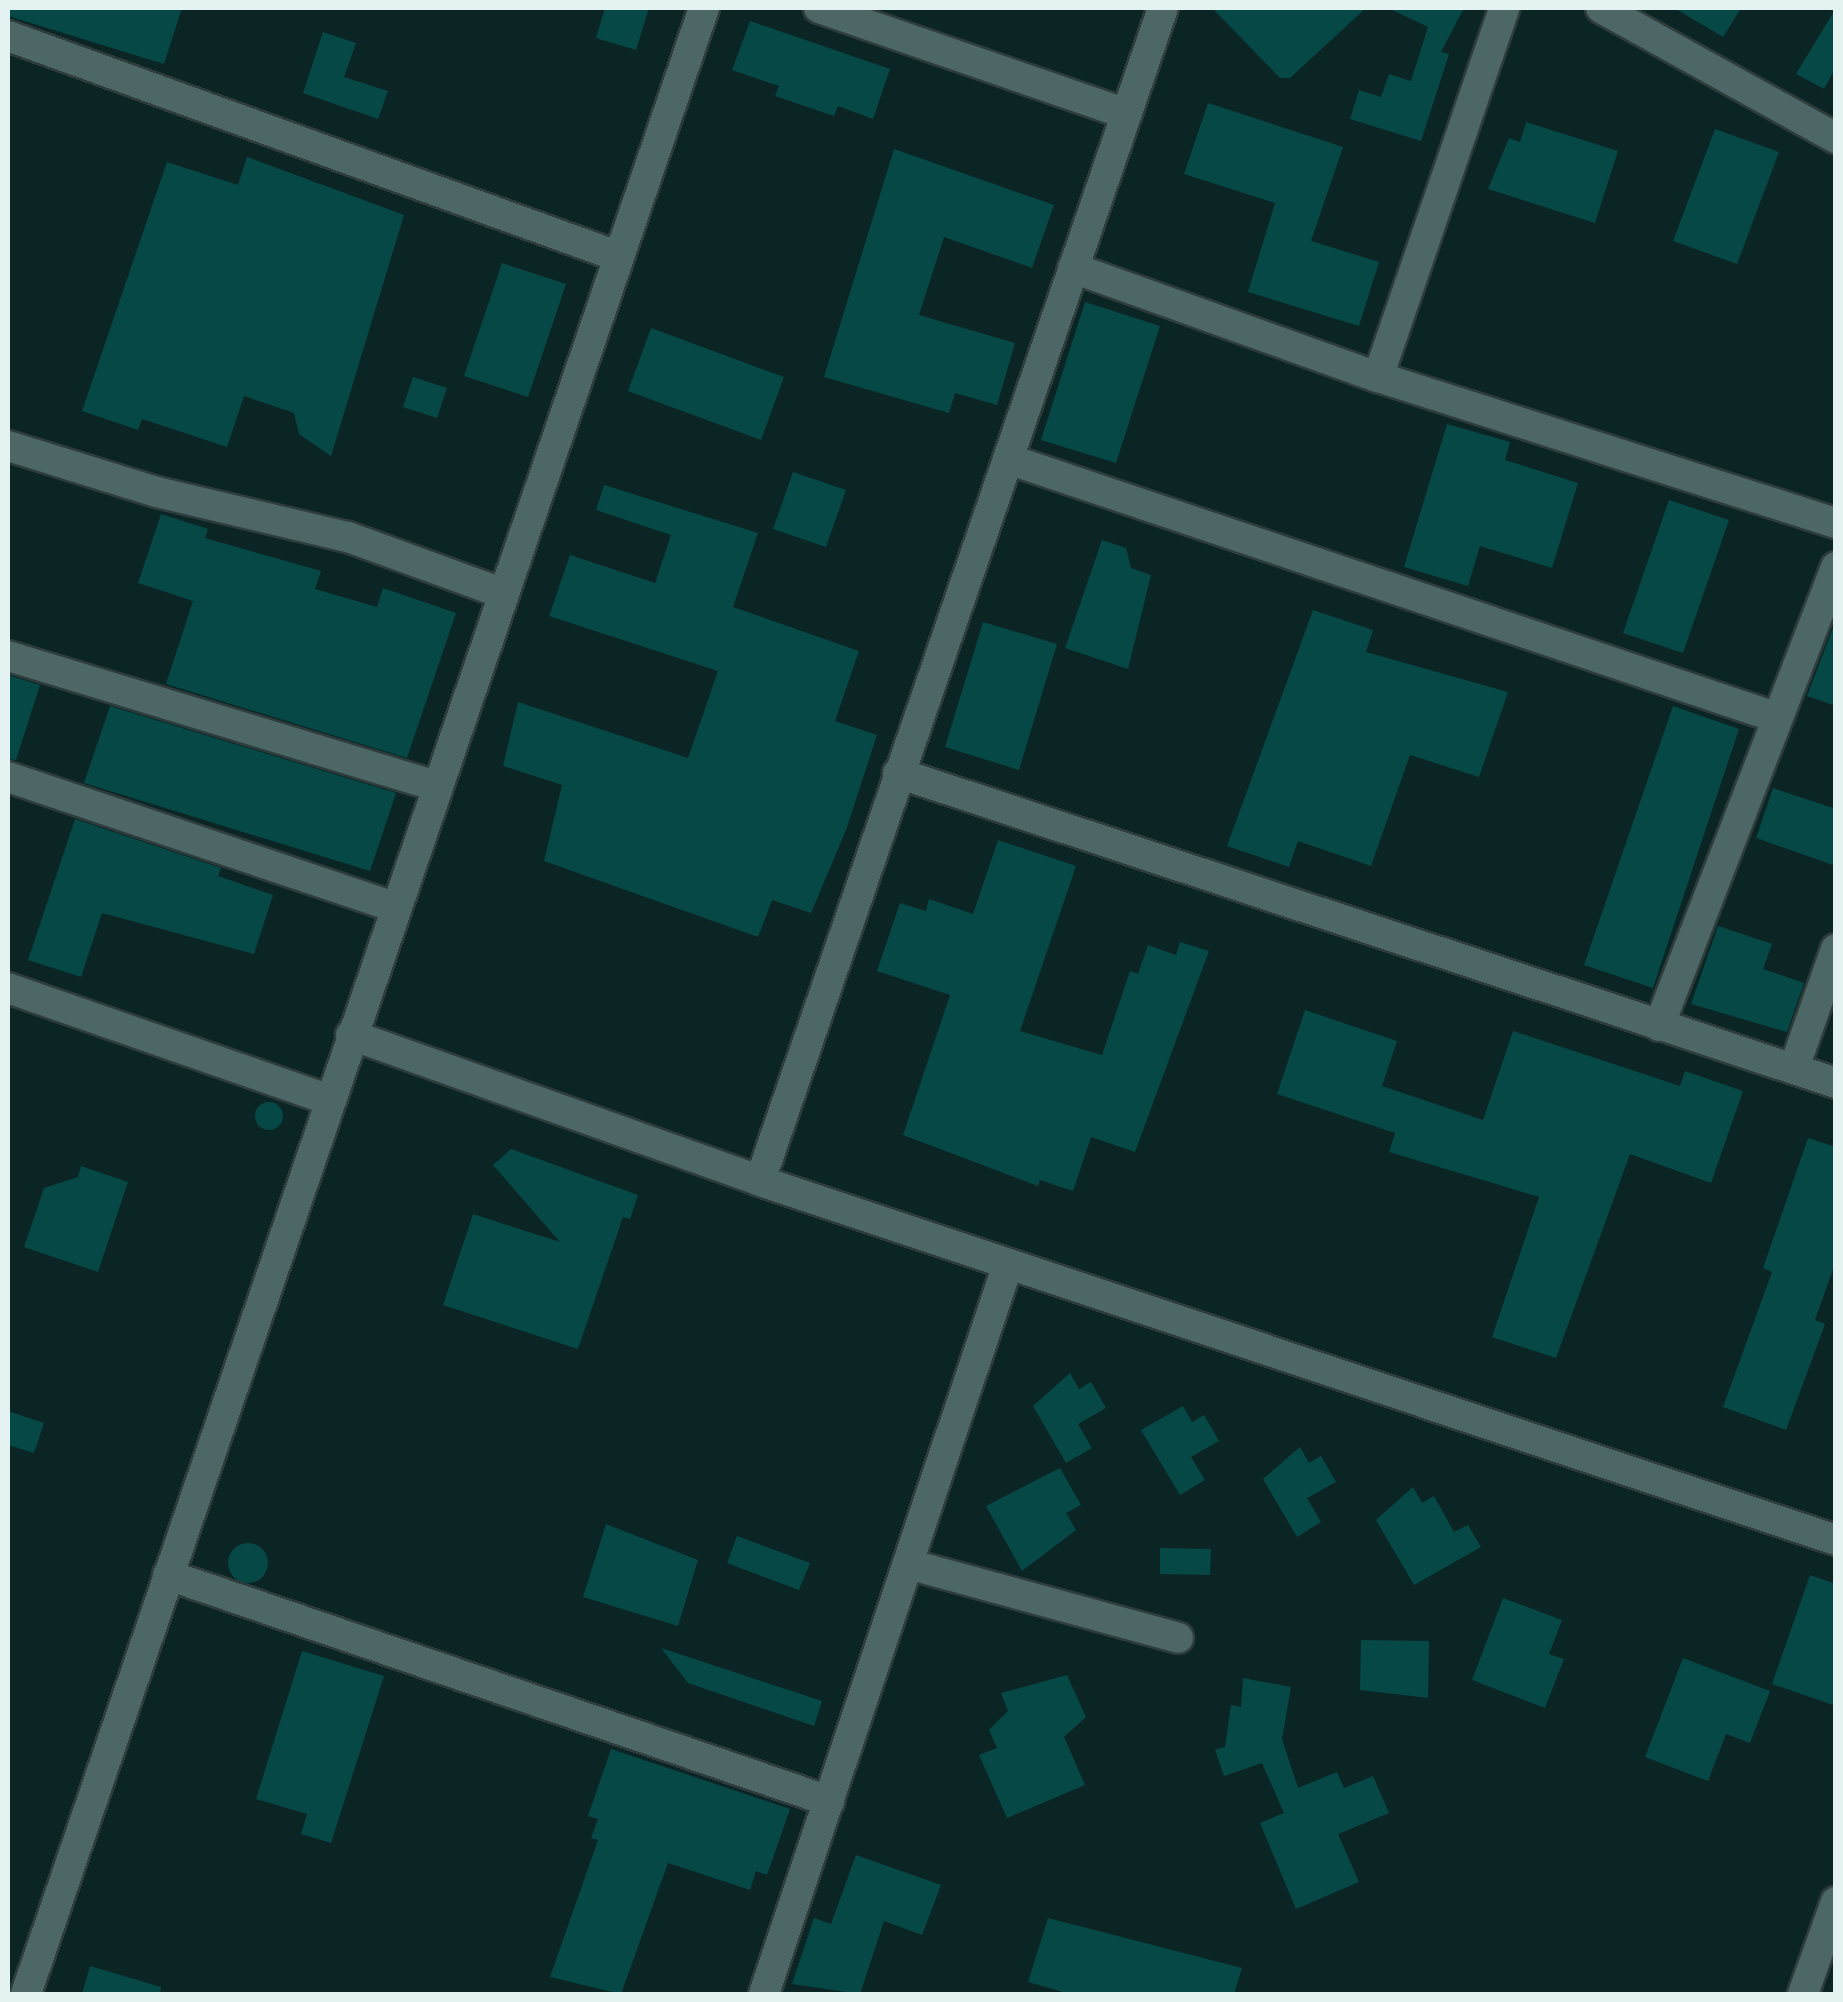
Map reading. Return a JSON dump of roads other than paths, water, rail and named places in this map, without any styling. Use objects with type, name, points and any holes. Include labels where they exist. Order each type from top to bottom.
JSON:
[{"type":"street","points":[[26,1994],[704,8]]},
{"type":"street","points":[[820,8],[1126,114]]},
{"type":"street","points":[[760,1181],[1162,8]]},
{"type":"street","points":[[1378,377],[1504,8]]},
{"type":"street","points":[[1601,8],[1836,138]]},
{"type":"street","points":[[8,36],[617,256]]},
{"type":"street","points":[[1073,268],[1378,377],[1836,524]]},
{"type":"street","points":[[8,446],[157,492],[348,537],[502,593]]},
{"type":"street","points":[[1008,459],[1778,718]]},
{"type":"street","points":[[1659,1026],[1836,568]]},
{"type":"street","points":[[8,656],[436,786]]},
{"type":"street","points":[[898,774],[1836,1083]]},
{"type":"street","points":[[8,777],[395,908]]},
{"type":"street","points":[[1794,1068],[1836,948]]},
{"type":"street","points":[[8,988],[329,1100]]},
{"type":"street","points":[[351,1035],[760,1181],[1836,1540]]},
{"type":"street","points":[[764,1994],[1008,1264]]},
{"type":"street","points":[[908,1564],[1178,1638]]},
{"type":"street","points":[[168,1575],[829,1800]]},
{"type":"street","points":[[1803,1994],[1836,1902]]}]
